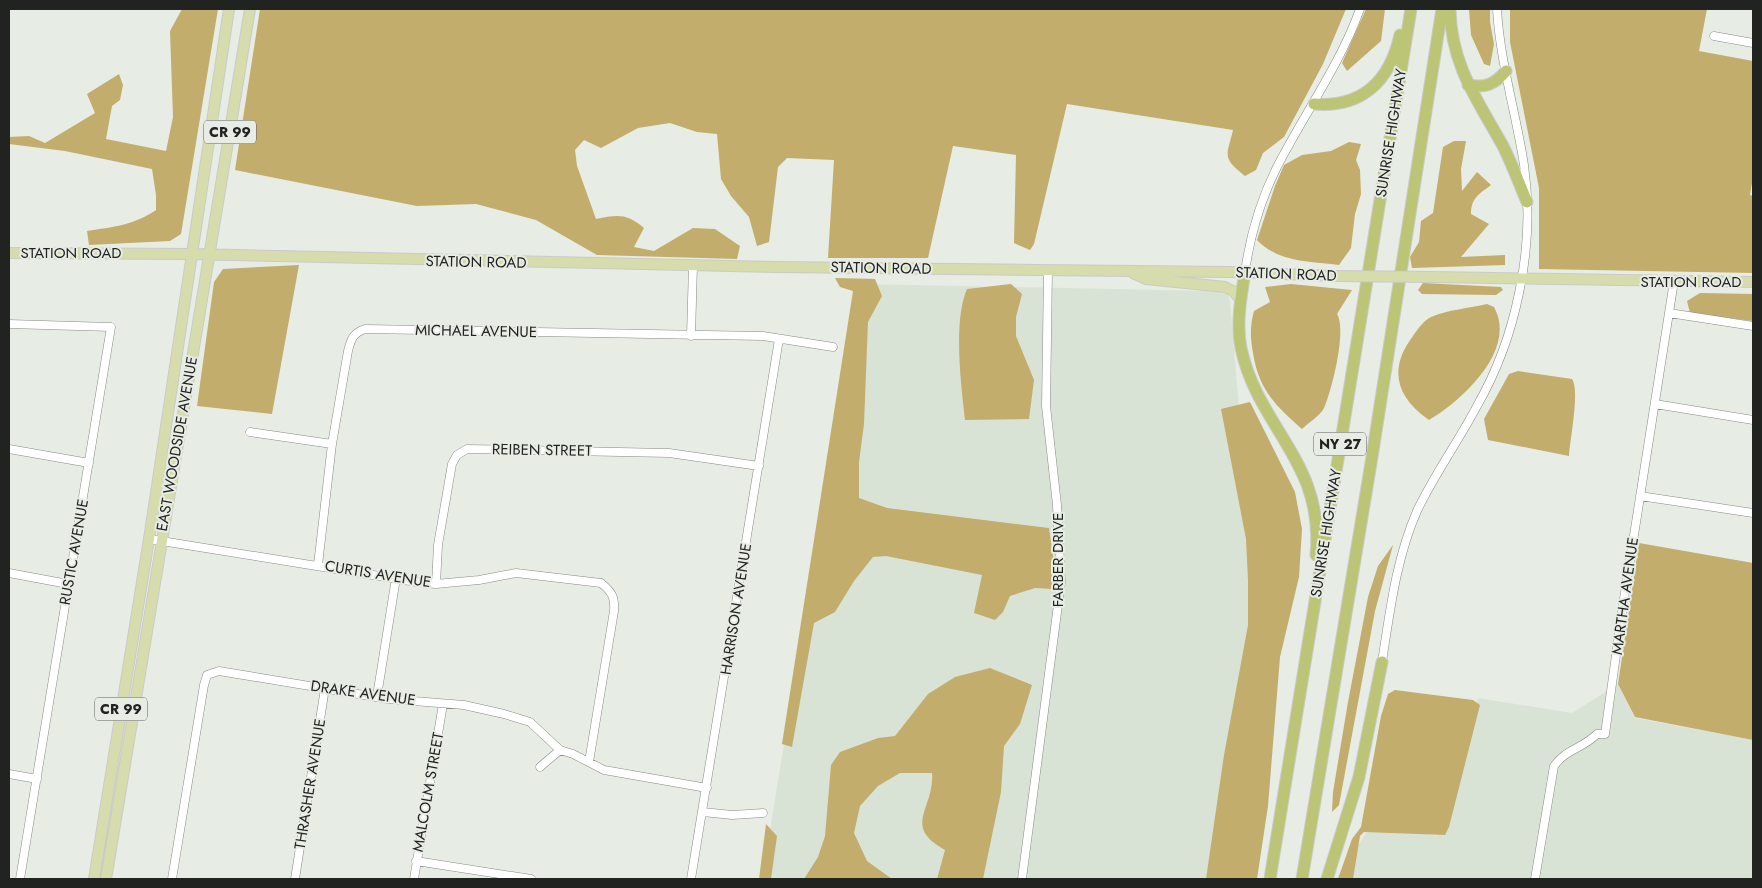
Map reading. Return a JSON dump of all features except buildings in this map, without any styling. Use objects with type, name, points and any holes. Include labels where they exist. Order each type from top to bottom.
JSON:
[{"type":"highway","points":[[1314,104],[1346,103],[1360,97],[1375,85],[1387,69],[1397,48],[1406,9]]},
{"type":"highway","name":"SUNRISE HIGHWAY","points":[[1270,879],[1411,9]]},
{"type":"highway","name":"SUNRISE HIGHWAY","points":[[1302,879],[1372,457],[1442,9]]},
{"type":"highway","points":[[1450,9],[1454,47],[1468,85],[1510,161],[1527,202]]},
{"type":"highway","points":[[1468,85],[1488,86],[1499,79],[1506,71]]},
{"type":"highway","points":[[1245,272],[1241,300],[1240,346],[1247,370],[1264,405],[1298,460],[1314,504],[1317,539],[1310,591],[1311,625]]},
{"type":"highway","points":[[1327,879],[1359,777],[1382,662]]},
{"type":"main road","name":"EAST WOODSIDE AVENUE","points":[[94,879],[149,539],[190,254],[229,9]]},
{"type":"main road","name":"EAST WOODSIDE AVENUE","points":[[106,879],[160,540],[211,254],[250,9]]},
{"type":"main road","name":"STATION ROAD","points":[[9,253],[211,254],[692,265],[1245,272],[1521,280],[1753,282]]},
{"type":"main road","points":[[1130,271],[1146,279],[1225,287],[1233,291],[1241,300]]},
{"type":"street","points":[[1245,272],[1258,216],[1270,182],[1344,48],[1360,9]]},
{"type":"street","points":[[1382,662],[1396,581],[1417,513],[1476,408],[1497,365],[1513,318],[1521,280],[1527,232],[1524,167],[1506,71],[1497,9]]},
{"type":"street","points":[[1714,36],[1753,43]]},
{"type":"street","points":[[691,336],[692,265]]},
{"type":"street","name":"FARBER DRIVE","points":[[1022,879],[1061,582],[1057,505],[1046,406],[1048,270]]},
{"type":"street","name":"MARTHA AVENUE","points":[[1536,879],[1554,766],[1561,756],[1589,742],[1597,734],[1605,734],[1674,281]]},
{"type":"street","points":[[1669,313],[1753,326]]},
{"type":"street","name":"RUSTIC AVENUE","points":[[9,324],[111,327],[20,879]]},
{"type":"street","name":"MICHAEL AVENUE","points":[[318,565],[332,444],[351,340],[357,332],[365,329],[763,336],[833,347]]},
{"type":"street","name":"HARRISON AVENUE","points":[[691,879],[780,339]]},
{"type":"street","points":[[1654,404],[1753,420]]},
{"type":"street","points":[[250,432],[332,444]]},
{"type":"street","points":[[9,449],[90,463]]},
{"type":"street","name":"REIBEN STREET","points":[[436,584],[438,545],[452,464],[457,455],[467,449],[668,453],[759,466]]},
{"type":"street","points":[[1640,496],[1753,513]]},
{"type":"street","name":"CURTIS AVENUE","points":[[149,539],[436,584],[479,580],[516,573],[601,583],[611,591],[615,599],[614,620],[588,762]]},
{"type":"street","points":[[9,573],[68,584]]},
{"type":"street","points":[[377,696],[396,578]]},
{"type":"street","name":"DRAKE AVENUE","points":[[172,879],[202,695],[207,676],[219,671],[230,671],[377,696],[464,705],[530,722],[560,750],[604,770],[707,788]]},
{"type":"street","name":"THRASHER AVENUE","points":[[295,879],[325,688]]},
{"type":"street","name":"MALCOLM STREET","points":[[414,879],[443,704]]},
{"type":"street","points":[[540,767],[560,750]]},
{"type":"street","points":[[9,774],[36,779]]},
{"type":"street","points":[[703,812],[732,815],[763,813]]},
{"type":"street","points":[[416,861],[531,879]]},
{"type":"shaded area","points":[[182,9],[218,9],[181,234],[170,241],[89,245],[87,231],[131,222],[156,210],[152,169],[65,151],[9,144],[9,137],[29,136],[45,143],[95,113],[87,94],[119,74],[123,85],[120,100],[112,106],[106,139],[166,151],[173,117],[170,31]]},
{"type":"shaded area","points":[[260,9],[1346,9],[1323,64],[1284,137],[1263,153],[1256,170],[1245,176],[1229,160],[1228,151],[1233,130],[1067,104],[1034,244],[1030,250],[1014,243],[1016,155],[953,146],[928,258],[828,258],[834,160],[787,158],[778,167],[769,242],[757,246],[749,217],[731,196],[721,179],[717,134],[697,132],[670,123],[638,128],[601,148],[584,140],[575,150],[577,166],[596,219],[621,216],[638,223],[644,228],[634,247],[654,251],[693,228],[715,229],[740,246],[737,259],[597,255],[536,220],[476,204],[417,206],[235,170]]},
{"type":"shaded area","points":[[1366,9],[1385,9],[1381,41],[1347,71],[1342,63]]},
{"type":"shaded area","points":[[1469,9],[1490,9],[1494,44],[1490,66],[1484,64],[1471,35]]},
{"type":"shaded area","points":[[1510,9],[1707,9],[1699,51],[1753,61],[1753,177],[1750,195],[1753,196],[1753,273],[1539,269],[1539,188],[1510,42]]},
{"type":"shaded area","points":[[1454,141],[1466,141],[1461,169],[1462,191],[1477,172],[1491,185],[1474,200],[1471,209],[1471,214],[1489,224],[1461,257],[1505,255],[1505,265],[1412,268],[1410,257],[1419,242],[1421,221],[1433,213],[1443,147]]},
{"type":"shaded area","points":[[1349,142],[1361,144],[1356,160],[1360,170],[1361,194],[1355,214],[1351,248],[1339,265],[1295,260],[1266,248],[1257,240],[1284,165],[1302,155],[1331,151]]},
{"type":"shaded area","points":[[299,265],[272,414],[197,406],[214,282],[223,269]]},
{"type":"shaded area","points":[[835,278],[875,279],[882,296],[868,322],[864,424],[859,462],[859,498],[887,508],[1049,528],[1054,563],[1053,589],[1035,588],[1010,596],[1003,612],[995,620],[974,613],[982,575],[886,556],[873,557],[854,581],[835,612],[814,623],[792,747],[782,744],[853,291],[840,287]]},
{"type":"shaded area","points":[[1423,283],[1501,287],[1503,290],[1496,295],[1422,294],[1418,290]]},
{"type":"shaded area","points":[[859,284],[1213,291],[1227,294],[1230,301],[1257,626],[1213,879],[762,879]]},
{"type":"shaded area","points":[[1011,284],[1022,294],[1016,317],[1016,336],[1034,380],[1029,419],[965,420],[960,372],[959,335],[960,318],[967,289]]},
{"type":"shaded area","points":[[1291,284],[1352,290],[1337,314],[1340,322],[1339,346],[1334,375],[1324,408],[1320,414],[1302,429],[1276,404],[1264,387],[1259,377],[1251,342],[1254,311],[1270,302],[1265,287]]},
{"type":"shaded area","points":[[1700,293],[1753,294],[1753,321],[1690,313],[1687,301]]},
{"type":"shaded area","points":[[1487,304],[1494,307],[1499,323],[1498,340],[1492,357],[1470,387],[1429,420],[1409,402],[1399,382],[1398,371],[1405,348],[1421,325],[1431,317]]},
{"type":"shaded area","points":[[1518,371],[1572,379],[1575,404],[1569,456],[1488,440],[1484,419],[1509,374]]},
{"type":"shaded area","points":[[1250,402],[1295,492],[1302,529],[1299,577],[1280,657],[1268,806],[1257,879],[1206,879],[1224,755],[1248,625],[1246,539],[1221,409]]},
{"type":"shaded area","points":[[1639,543],[1753,563],[1753,740],[1635,717],[1618,684]]},
{"type":"shaded area","points":[[1393,545],[1375,611],[1339,805],[1332,812],[1333,792],[1348,702],[1368,597],[1378,566]]},
{"type":"shaded area","points":[[990,668],[1032,685],[1020,724],[1004,746],[1001,792],[983,879],[937,879],[945,850],[932,841],[925,833],[922,824],[932,785],[932,773],[900,773],[878,786],[860,806],[854,833],[867,861],[892,879],[804,879],[818,857],[825,836],[831,765],[840,752],[878,738],[895,736],[928,694],[955,677]]},
{"type":"shaded area","points":[[1618,684],[1635,718],[1753,740],[1753,879],[1336,879],[1372,824],[1437,836],[1478,698],[1572,713]]},
{"type":"shaded area","points":[[1395,690],[1473,700],[1480,705],[1449,827],[1445,835],[1364,832],[1360,836],[1353,879],[1338,879],[1352,839],[1361,827],[1381,716],[1388,694]]},
{"type":"shaded area","points":[[766,824],[777,836],[771,879],[759,879]]}]
